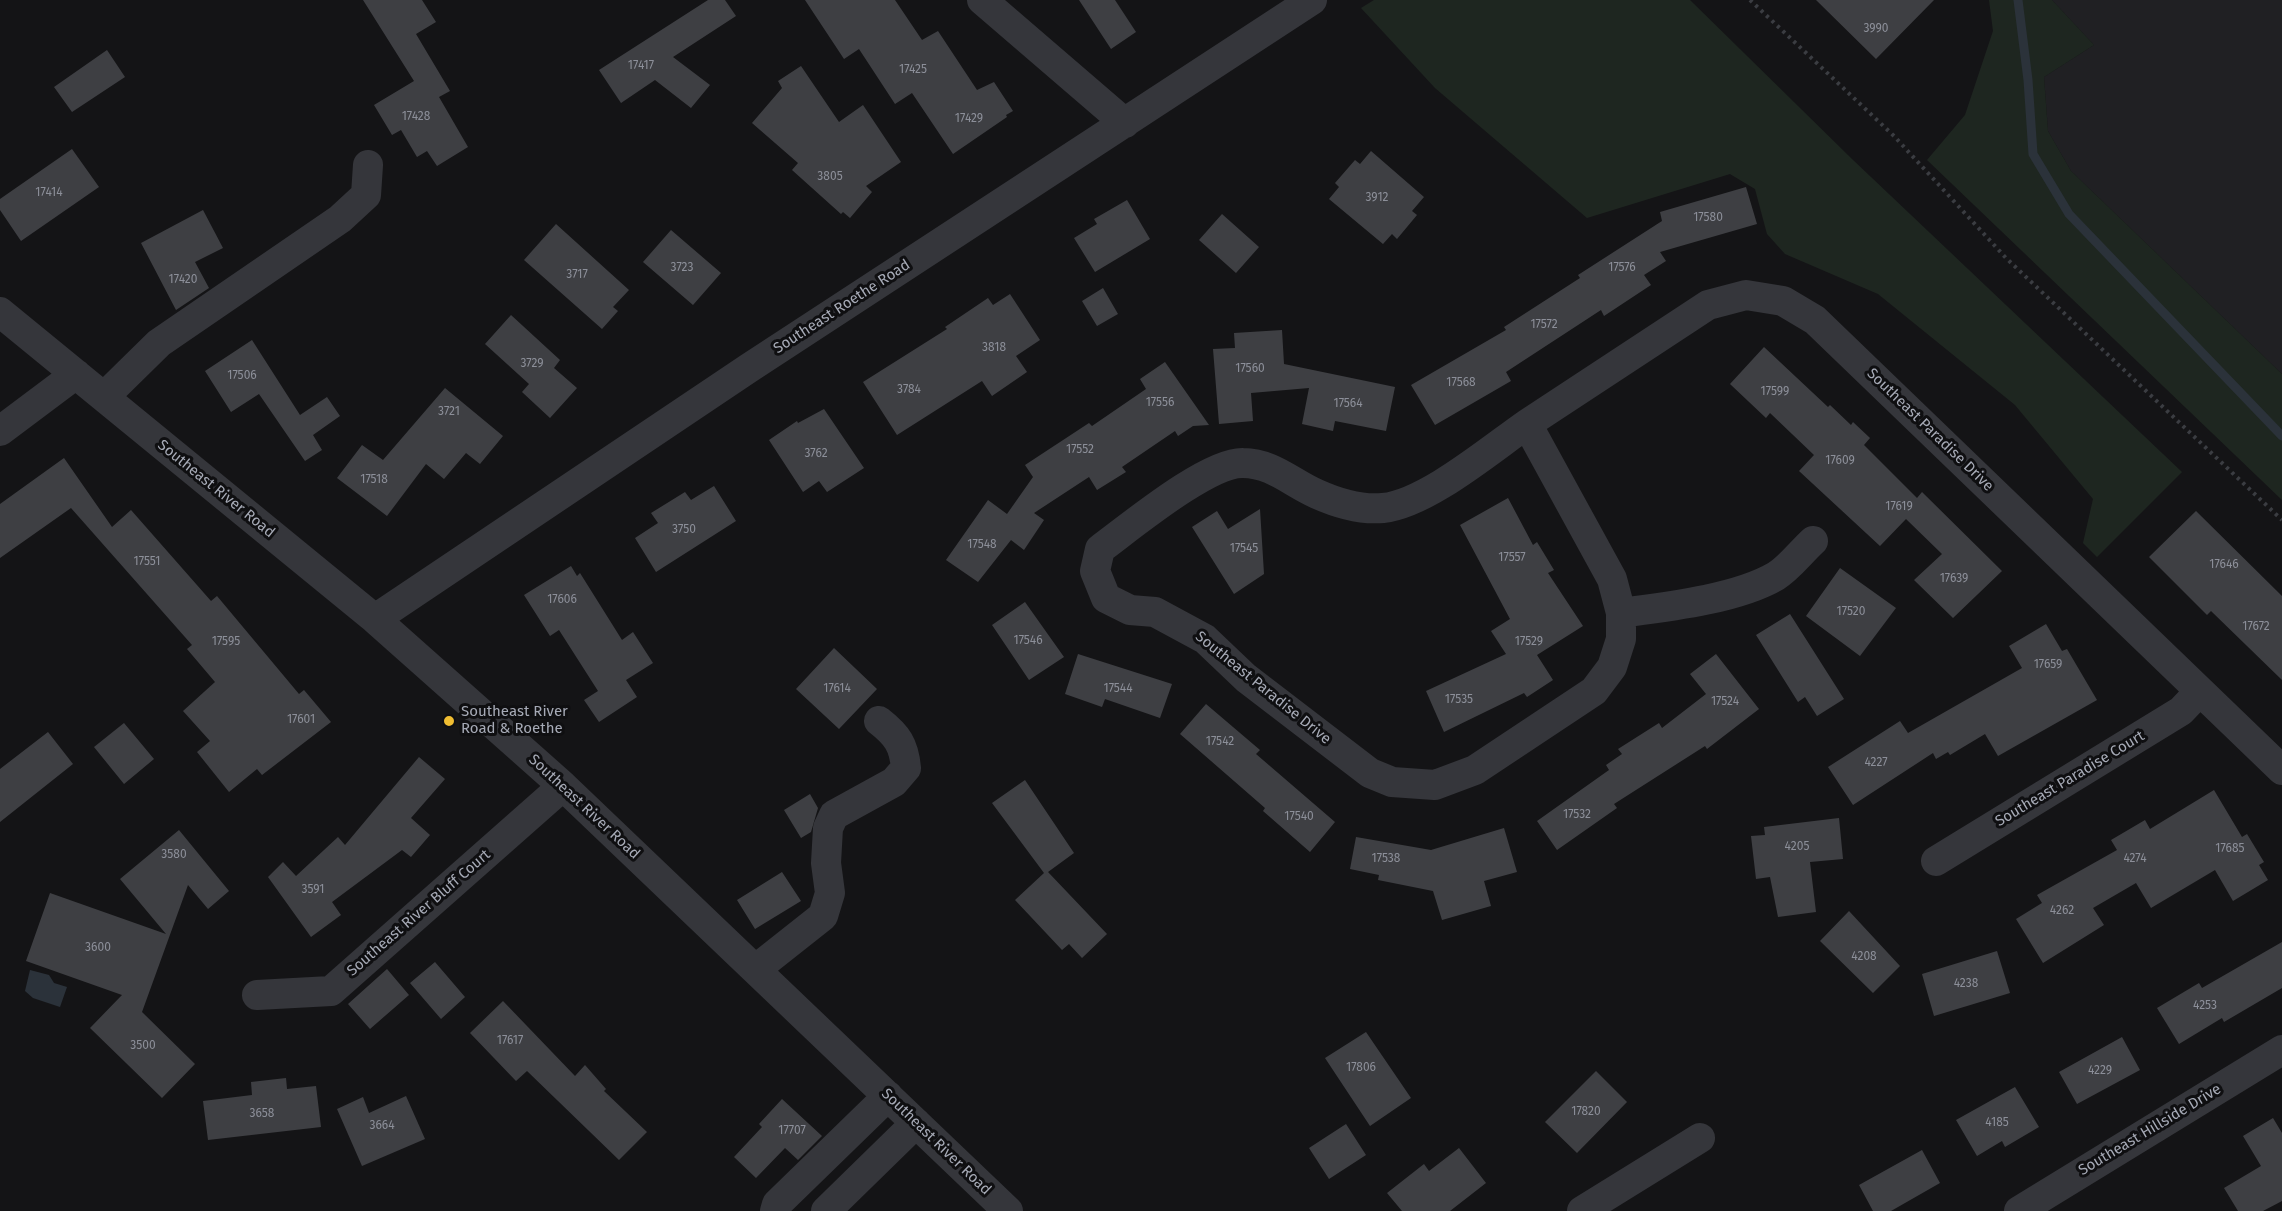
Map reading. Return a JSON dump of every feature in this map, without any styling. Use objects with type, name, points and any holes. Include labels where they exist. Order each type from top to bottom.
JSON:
[{"type":"street","points":[[982,0],[1125,123]]},
{"type":"street","name":"Southeast Roethe Road","points":[[375,619],[749,368],[1312,0]]},
{"type":"street","points":[[104,397],[159,343],[340,219],[366,195],[368,165]]},
{"type":"street","name":"Southeast Paradise Drive","points":[[1527,424],[1612,579],[1621,613],[1621,639],[1612,667],[1594,692],[1475,770],[1436,785],[1392,782],[1370,773],[1246,678],[1205,639],[1155,612],[1131,610],[1106,598],[1095,571],[1100,549],[1202,476],[1241,462],[1270,468],[1318,495],[1362,509],[1386,508],[1423,496],[1527,424],[1708,305],[1746,295],[1784,301],[1815,320],[2282,770]]},
{"type":"street","name":"Southeast River Road","points":[[0,312],[375,619],[563,786],[1008,1211]]},
{"type":"street","points":[[0,431],[76,374]]},
{"type":"street","points":[[1621,613],[1670,607],[1761,584],[1778,575],[1813,541]]},
{"type":"street","name":"Southeast Paradise Court","points":[[1936,861],[2181,711],[2200,692]]},
{"type":"street","points":[[756,969],[823,916],[830,893],[826,863],[828,828],[834,815],[894,782],[906,768],[905,750],[895,734],[879,721]]},
{"type":"street","name":"Southeast River Bluff Court","points":[[257,995],[330,991],[563,786]]},
{"type":"street","name":"Southeast Hillside Drive","points":[[2019,1211],[2282,1050]]},
{"type":"street","points":[[775,1211],[777,1204],[888,1095]]},
{"type":"street","points":[[826,1211],[916,1123]]},
{"type":"street","points":[[1582,1211],[1700,1138]]},
{"type":"path","points":[[1750,0],[1894,136],[2006,258],[2282,520]]},
{"type":"shaded area","points":[[1374,0],[1690,0],[1852,159],[2182,472],[2097,557],[2083,543],[2093,499],[2015,405],[1878,294],[1785,254],[1767,234],[1755,189],[1730,174],[1587,218],[1435,88],[1361,8]]},
{"type":"shaded area","points":[[1989,0],[2052,0],[2094,45],[2044,77],[2048,131],[2071,171],[2282,374],[2282,500],[1927,160],[1965,115],[1993,31]]},
{"type":"shaded area","points":[[2052,0],[2282,0],[2282,374],[2071,171],[2048,131],[2044,77],[2094,45]]},
{"type":"shaded area","points":[[30,970],[49,975],[54,983],[67,987],[60,1007],[33,998],[25,991]]},
{"type":"building","points":[[363,0],[422,0],[436,22],[416,34],[450,91],[439,97],[468,147],[437,166],[427,151],[417,157],[401,130],[392,135],[374,105],[414,81]]},
{"type":"building","points":[[708,0],[725,0],[736,16],[673,57],[710,85],[691,108],[655,80],[621,103],[599,70]]},
{"type":"building","points":[[805,0],[895,0],[922,40],[938,31],[977,90],[994,82],[1013,111],[953,154],[912,93],[895,104],[859,49],[844,59]]},
{"type":"building","points":[[1079,0],[1115,0],[1136,32],[1111,49]]},
{"type":"building","points":[[1816,0],[1934,0],[1876,59]]},
{"type":"building","points":[[107,50],[125,77],[72,112],[54,87]]},
{"type":"building","points":[[801,66],[839,122],[863,105],[901,162],[866,186],[872,192],[850,218],[843,212],[841,214],[792,170],[798,163],[752,123],[782,88],[778,81]]},
{"type":"building","points":[[72,149],[99,187],[21,241],[0,210],[0,199]]},
{"type":"building","points":[[1371,151],[1424,197],[1412,211],[1417,215],[1397,239],[1392,234],[1383,244],[1329,199],[1339,187],[1335,183],[1355,160],[1360,164]]},
{"type":"building","points":[[1746,187],[1757,224],[1660,252],[1666,261],[1644,275],[1651,285],[1604,316],[1601,310],[1506,372],[1511,381],[1435,425],[1411,385],[1506,330],[1504,327],[1580,278],[1578,275],[1662,221],[1660,212]]},
{"type":"building","points":[[1127,200],[1150,239],[1095,272],[1074,238],[1097,224],[1094,219]]},
{"type":"building","points":[[203,210],[223,248],[195,262],[209,288],[176,310],[141,243]]},
{"type":"building","points":[[1222,214],[1259,247],[1236,273],[1199,240]]},
{"type":"building","points":[[556,224],[629,290],[613,307],[618,311],[602,329],[524,260]]},
{"type":"building","points":[[671,230],[721,273],[693,305],[643,262]]},
{"type":"building","points":[[1103,288],[1118,314],[1097,326],[1082,301]]},
{"type":"building","points":[[1010,294],[1040,340],[1016,356],[1027,372],[992,396],[982,381],[897,435],[863,382],[947,329],[945,327],[988,298],[993,305]]},
{"type":"building","points":[[511,315],[560,360],[554,368],[577,388],[550,418],[522,392],[529,384],[485,344]]},
{"type":"building","points":[[1282,330],[1284,364],[1395,387],[1386,431],[1335,421],[1333,431],[1302,424],[1309,388],[1251,393],[1253,421],[1219,424],[1213,349],[1235,348],[1234,333]]},
{"type":"building","points":[[252,340],[300,415],[327,397],[340,416],[313,435],[322,450],[305,461],[259,394],[231,412],[205,371]]},
{"type":"building","points":[[1764,347],[1828,407],[1830,405],[1851,425],[1853,422],[1870,438],[1864,445],[1917,498],[1922,492],[2002,571],[1953,618],[1914,580],[1942,554],[1906,519],[1880,546],[1799,471],[1814,455],[1770,413],[1766,418],[1730,384]]},
{"type":"building","points":[[1165,362],[1209,425],[1193,426],[1178,436],[1175,431],[1122,467],[1126,472],[1097,490],[1089,477],[1034,513],[1044,520],[1024,550],[1011,540],[978,582],[946,560],[988,500],[1007,514],[1033,477],[1025,465],[1089,423],[1092,426],[1146,389],[1140,379]]},
{"type":"building","points":[[445,388],[503,436],[480,464],[466,453],[444,479],[426,464],[387,516],[337,478],[362,445],[383,460]]},
{"type":"building","points":[[824,409],[864,468],[827,492],[819,481],[803,492],[769,440],[797,421],[798,423]]},
{"type":"building","points":[[64,458],[112,527],[131,510],[211,601],[217,596],[299,694],[304,690],[331,722],[262,775],[257,769],[229,792],[197,752],[210,741],[183,711],[215,682],[187,649],[192,645],[71,508],[0,558],[0,504]]},
{"type":"building","points":[[714,486],[736,521],[656,572],[635,538],[658,523],[651,513],[685,492],[691,500]]},
{"type":"building","points":[[1508,498],[1533,545],[1537,542],[1554,570],[1548,573],[1583,626],[1537,655],[1553,680],[1527,697],[1524,693],[1444,732],[1426,691],[1506,654],[1491,631],[1510,619],[1460,525]]},
{"type":"building","points":[[1260,509],[1264,574],[1234,594],[1192,527],[1217,511],[1228,529]]},
{"type":"building","points":[[2196,511],[2282,596],[2282,680],[2211,611],[2207,615],[2149,557]]},
{"type":"building","points":[[571,566],[577,576],[580,573],[622,640],[633,632],[653,663],[626,680],[637,697],[599,722],[584,700],[598,691],[559,630],[550,636],[524,595]]},
{"type":"building","points":[[1840,568],[1896,608],[1860,656],[1806,616]]},
{"type":"building","points":[[1025,602],[1064,657],[1029,680],[992,625]]},
{"type":"building","points":[[1790,614],[1844,699],[1817,716],[1805,697],[1798,702],[1756,635]]},
{"type":"building","points":[[2046,624],[2062,651],[2067,649],[2097,700],[1998,756],[1985,734],[1950,755],[1948,752],[1936,759],[1933,753],[1853,805],[1828,767],[1900,721],[1908,733],[2022,668],[2009,646]]},
{"type":"building","points":[[834,648],[877,689],[839,729],[796,689]]},
{"type":"building","points":[[1078,654],[1172,684],[1160,718],[1105,699],[1102,707],[1065,694]]},
{"type":"building","points":[[1716,654],[1759,709],[1707,749],[1705,746],[1614,804],[1617,808],[1557,850],[1537,821],[1609,770],[1606,765],[1622,754],[1618,749],[1659,723],[1662,728],[1706,694],[1690,674]]},
{"type":"building","points":[[1206,704],[1260,750],[1256,754],[1335,822],[1310,852],[1263,811],[1265,808],[1180,734]]},
{"type":"building","points":[[124,723],[154,759],[124,784],[94,747]]},
{"type":"building","points":[[48,732],[73,764],[0,822],[0,769]]},
{"type":"building","points":[[419,757],[445,779],[411,818],[430,835],[411,857],[402,850],[332,902],[341,915],[311,937],[268,877],[283,862],[296,876],[338,837],[345,845]]},
{"type":"building","points":[[1025,780],[1074,853],[1048,872],[1107,934],[1082,958],[1069,944],[1062,950],[1015,900],[1044,873],[992,803]]},
{"type":"building","points":[[2214,790],[2242,837],[2247,834],[2264,862],[2259,865],[2268,880],[2233,901],[2215,870],[2151,908],[2136,883],[2093,908],[2104,925],[2043,963],[2016,919],[2042,903],[2037,895],[2117,850],[2111,840],[2145,820],[2150,829]]},
{"type":"building","points":[[810,794],[818,808],[811,832],[801,838],[784,810]]},
{"type":"building","points":[[1839,818],[1843,859],[1810,862],[1816,912],[1778,917],[1770,877],[1756,879],[1751,836],[1765,835],[1764,827]]},
{"type":"building","points":[[1504,828],[1517,872],[1484,881],[1491,906],[1442,920],[1433,891],[1378,880],[1379,875],[1350,869],[1356,837],[1431,850]]},
{"type":"building","points":[[179,830],[229,891],[208,909],[188,885],[142,1012],[195,1064],[162,1098],[90,1028],[122,995],[26,961],[50,893],[166,934],[120,879]]},
{"type":"building","points":[[782,872],[801,901],[755,929],[737,900]]},
{"type":"building","points":[[1849,911],[1900,966],[1873,993],[1820,941]]},
{"type":"building","points":[[2282,942],[2282,988],[2224,1022],[2222,1018],[2179,1044],[2157,1008],[2199,983],[2202,988]]},
{"type":"building","points":[[1997,951],[2010,993],[1934,1016],[1922,974]]},
{"type":"building","points":[[435,962],[465,997],[441,1019],[410,983]]},
{"type":"building","points":[[387,969],[409,995],[370,1029],[348,1004]]},
{"type":"building","points":[[503,1001],[575,1076],[585,1065],[606,1089],[604,1091],[647,1132],[619,1160],[527,1071],[516,1081],[470,1033]]},
{"type":"building","points":[[1366,1032],[1411,1098],[1370,1126],[1325,1058]]},
{"type":"building","points":[[2122,1037],[2140,1070],[2077,1104],[2059,1072]]},
{"type":"building","points":[[1596,1071],[1627,1102],[1577,1153],[1545,1122]]},
{"type":"building","points":[[286,1078],[287,1089],[316,1086],[321,1127],[208,1140],[203,1101],[252,1095],[251,1082]]},
{"type":"building","points":[[2015,1087],[2039,1127],[2005,1147],[2002,1141],[1977,1156],[1956,1120]]},
{"type":"building","points":[[406,1096],[425,1139],[362,1166],[337,1109],[363,1097],[369,1113]]},
{"type":"building","points":[[782,1099],[822,1136],[798,1160],[785,1148],[756,1178],[734,1157],[762,1127],[759,1124]]},
{"type":"building","points":[[2273,1118],[2282,1133],[2282,1201],[2263,1211],[2238,1211],[2224,1188],[2261,1166],[2243,1136]]},
{"type":"building","points":[[1346,1124],[1366,1155],[1329,1179],[1309,1148]]},
{"type":"building","points":[[1459,1148],[1486,1183],[1450,1211],[1402,1211],[1387,1193],[1424,1164],[1429,1171]]},
{"type":"building","points":[[1922,1150],[1940,1183],[1891,1211],[1873,1211],[1859,1185]]},
{"type":"waterway","points":[[2018,0],[2028,80],[2033,154],[2069,214],[2282,436]]},
{"type":"place","name":"Southeast River Road & Roethe","points":[[449,721]]}]
